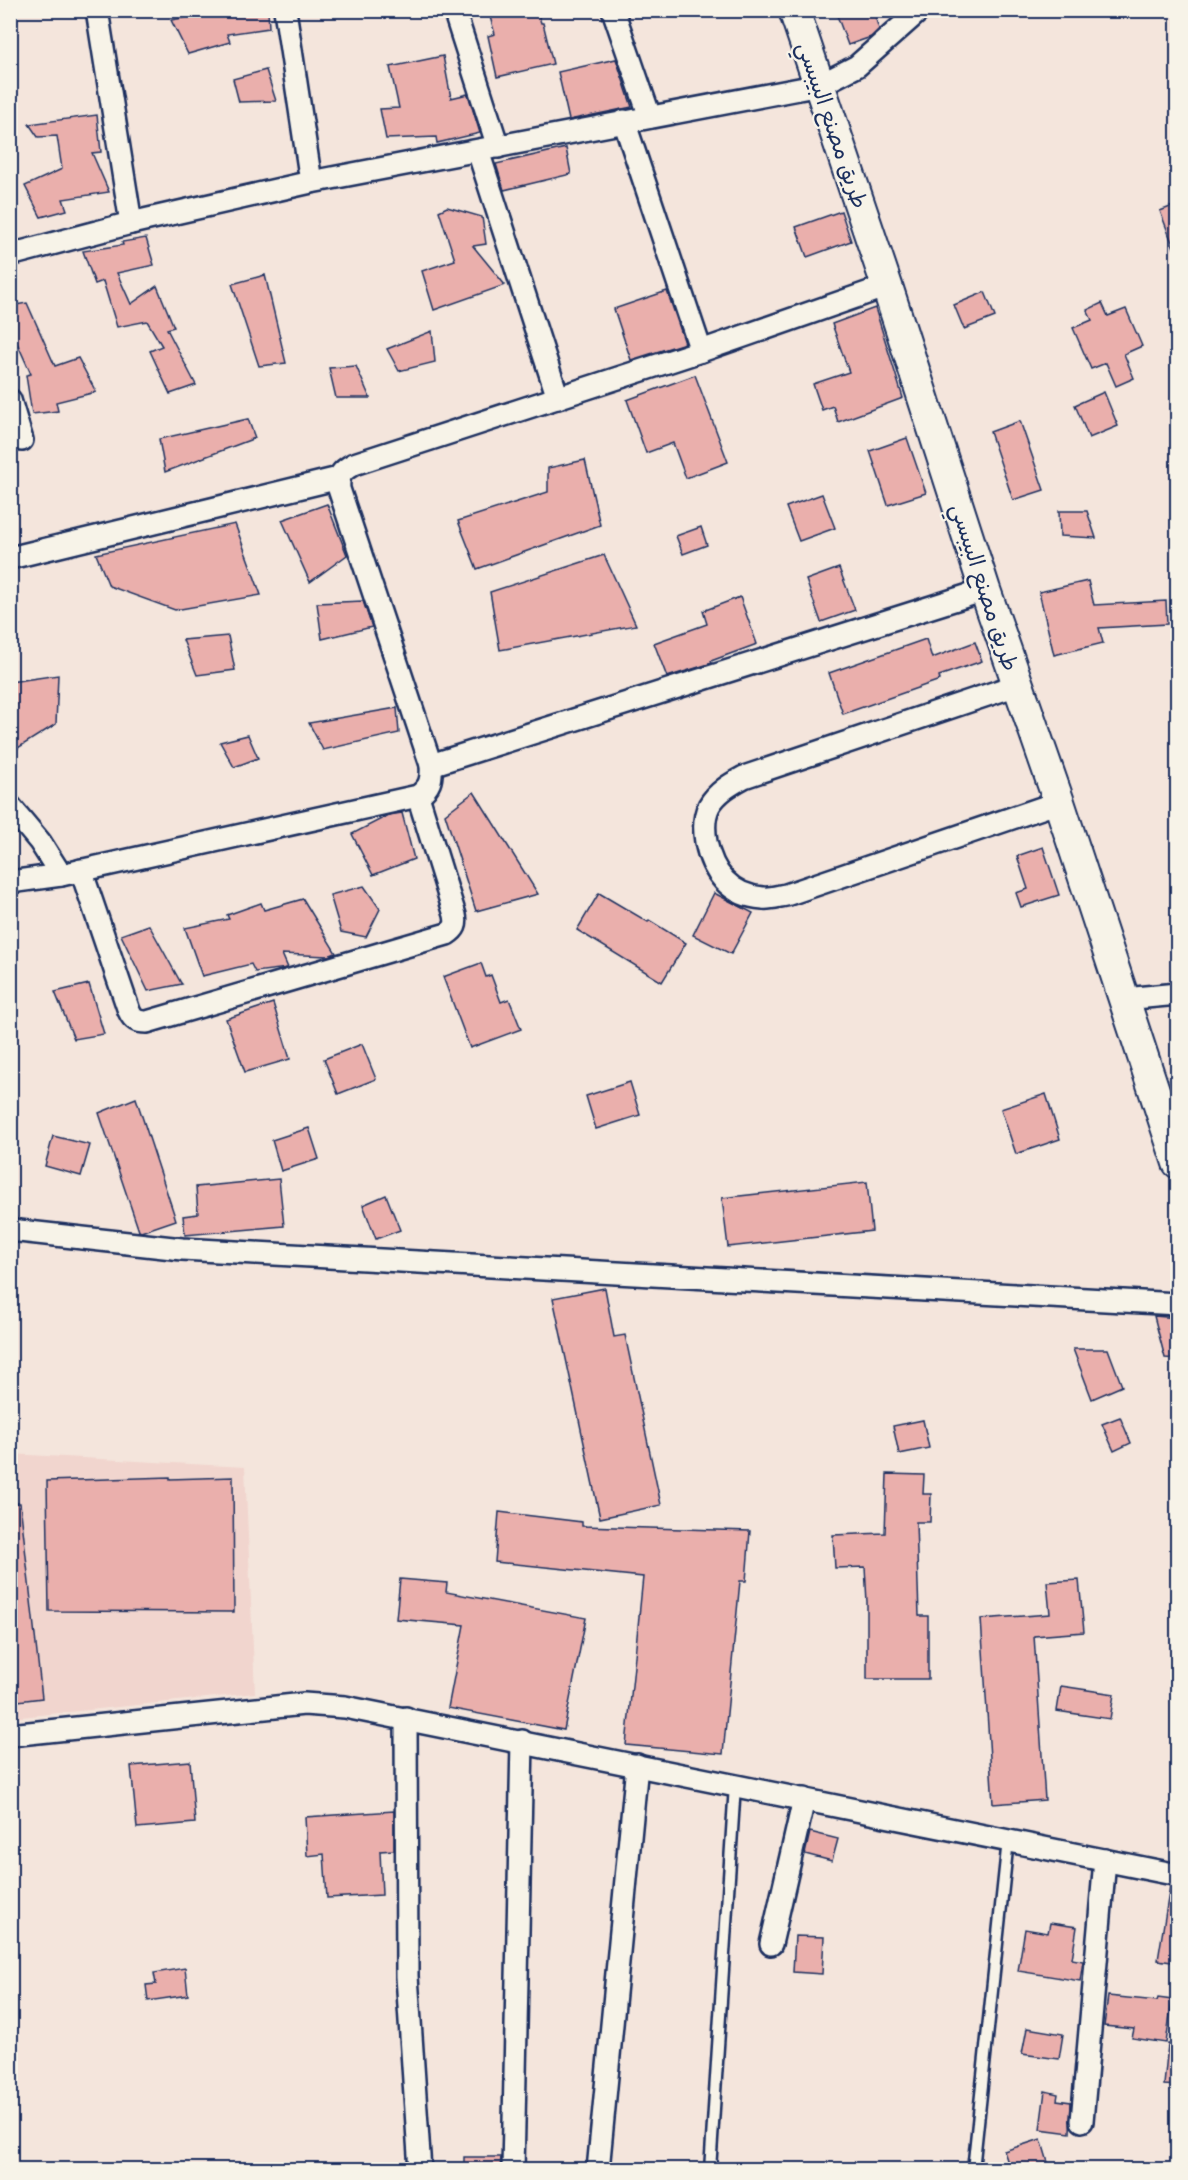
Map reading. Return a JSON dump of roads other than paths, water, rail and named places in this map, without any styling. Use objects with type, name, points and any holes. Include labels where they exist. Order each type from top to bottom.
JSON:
[{"type":"main road","name":"طريق مصنع البيبسي","points":[[794,10],[887,286],[985,590],[1059,802],[1124,999],[1169,1107],[1178,1163]]},
{"type":"street","points":[[97,10],[131,223]]},
{"type":"street","points":[[285,10],[311,182]]},
{"type":"street","points":[[453,10],[488,149],[558,398]]},
{"type":"street","points":[[613,10],[650,117]]},
{"type":"street","points":[[10,255],[131,223],[311,182],[820,85],[857,66],[920,10]]},
{"type":"street","points":[[624,121],[701,351]]},
{"type":"street","points":[[10,882],[71,872],[418,796],[428,789],[432,779],[431,765],[339,489],[339,478],[343,470],[354,464],[701,351],[887,286]]},
{"type":"street","points":[[10,400],[22,440]]},
{"type":"street","points":[[10,558],[339,478]]},
{"type":"street","points":[[431,765],[985,590]]},
{"type":"street","points":[[1017,685],[744,777],[724,788],[709,806],[704,829],[708,854],[718,875],[738,892],[764,898],[786,895],[1059,802]]},
{"type":"street","points":[[10,806],[40,842],[71,872],[132,1018],[138,1022],[147,1022],[447,934],[454,930],[457,922],[418,796]]},
{"type":"street","points":[[1124,999],[1178,994]]},
{"type":"street","points":[[10,1230],[182,1249],[1178,1304]]},
{"type":"street","points":[[10,1735],[304,1704],[345,1707],[1178,1875]]},
{"type":"street","points":[[406,1718],[406,1976],[420,2169]]},
{"type":"street","points":[[513,2169],[522,1741]]},
{"type":"street","points":[[598,2169],[637,1765]]},
{"type":"street","points":[[771,1944],[804,1799]]},
{"type":"street","points":[[1082,2121],[1105,1860]]},
{"type":"lane","points":[[710,2169],[735,1785]]},
{"type":"lane","points":[[973,2169],[1008,1840]]}]
